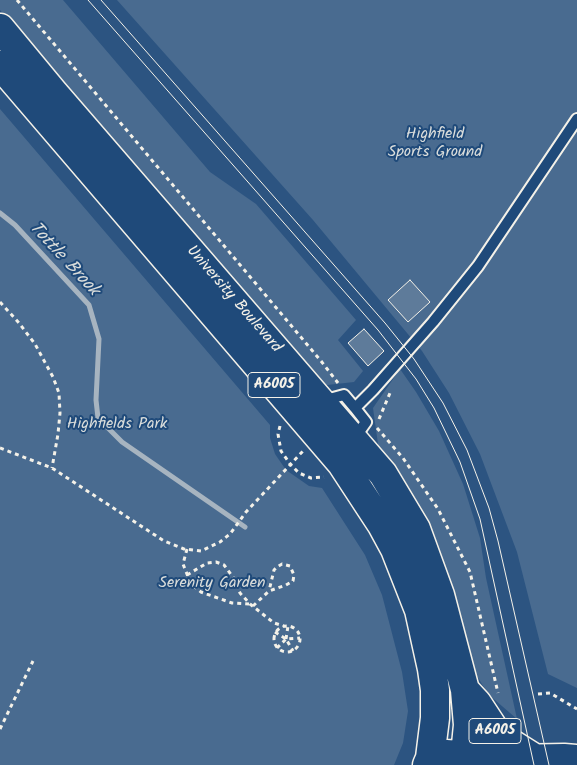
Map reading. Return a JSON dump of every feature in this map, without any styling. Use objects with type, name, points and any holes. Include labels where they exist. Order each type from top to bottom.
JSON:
[{"type":"main road","name":"University Boulevard","points":[[0,28],[53,92],[360,431],[416,529],[440,595],[465,690],[468,725],[464,760]]},
{"type":"main road","name":"University Boulevard","points":[[0,65],[342,464],[373,511],[395,550],[419,610],[432,669],[434,690],[435,718],[432,763]]},
{"type":"main road","name":"A6005","points":[[465,690],[477,703],[498,735],[536,759]]},
{"type":"main road","name":"A6005","points":[[432,763],[450,753],[464,760],[577,759]]},
{"type":"lane","points":[[355,408],[433,322],[478,266],[577,119]]},
{"type":"lane","points":[[332,398],[355,408]]},
{"type":"lane","points":[[355,408],[360,431]]},
{"type":"path","points":[[17,0],[314,353],[336,381],[332,398]]},
{"type":"path","points":[[0,302],[35,344],[53,377],[59,393],[60,413],[52,468]]},
{"type":"path","points":[[282,422],[278,434],[281,451],[291,465],[299,473],[311,478],[330,475]]},
{"type":"path","points":[[360,431],[377,427],[404,458],[438,509],[460,550],[470,572],[498,695]]},
{"type":"path","points":[[0,448],[52,468],[164,541],[186,550],[201,551],[220,542],[230,534],[246,512],[305,448]]},
{"type":"path","points":[[186,550],[182,564],[191,584],[201,592],[237,603],[253,605],[269,591],[293,581],[294,575],[290,566],[282,564],[274,570],[269,591]]},
{"type":"path","points":[[187,575],[207,563],[216,562],[224,565],[235,580],[242,595],[253,605],[274,623],[298,630],[300,638],[298,646],[293,651],[284,652],[274,644],[274,623]]},
{"type":"path","points":[[237,603],[241,601],[242,595]]},
{"type":"path","points":[[275,632],[286,626]]},
{"type":"path","points":[[286,626],[286,639]]},
{"type":"path","points":[[275,632],[286,639],[293,651]]},
{"type":"path","points":[[277,648],[286,639],[300,638]]},
{"type":"path","points":[[0,729],[33,661]]},
{"type":"path","points":[[538,694],[550,693],[577,709]]},
{"type":"green space","points":[[0,0],[63,0],[210,172],[256,204],[356,320],[338,340],[363,371],[354,382],[318,386],[0,10]]},
{"type":"green space","name":"Highfield Sports Ground","points":[[117,0],[577,0],[577,688],[548,674],[517,552],[480,454],[449,393],[422,351],[313,220]]},
{"type":"green space","name":"Highfields Park","points":[[0,109],[270,425],[270,438],[275,454],[286,470],[309,486],[322,488],[365,555],[382,595],[402,672],[408,711],[403,743],[394,765],[0,765]]},
{"type":"green space","points":[[400,369],[439,431],[463,484],[480,538],[486,578],[517,719],[488,694],[466,658],[450,591],[419,504],[379,451],[373,408]]},
{"type":"building","points":[[410,280],[430,302],[408,322],[388,300]]},
{"type":"building","points":[[364,329],[384,351],[368,366],[348,343]]},
{"type":"waterway","name":"Tottle Brook","points":[[0,213],[15,225],[89,305],[99,339],[96,400],[98,418],[122,442],[245,527]]},
{"type":"tram line","points":[[88,0],[378,330],[416,379],[434,408],[460,462],[480,519],[534,765]]},
{"type":"tram line","points":[[101,0],[385,323],[414,359],[443,403],[467,450],[489,508],[549,765]]},
{"type":"park label","name":"Serenity Garden","points":[[212,584]]}]
